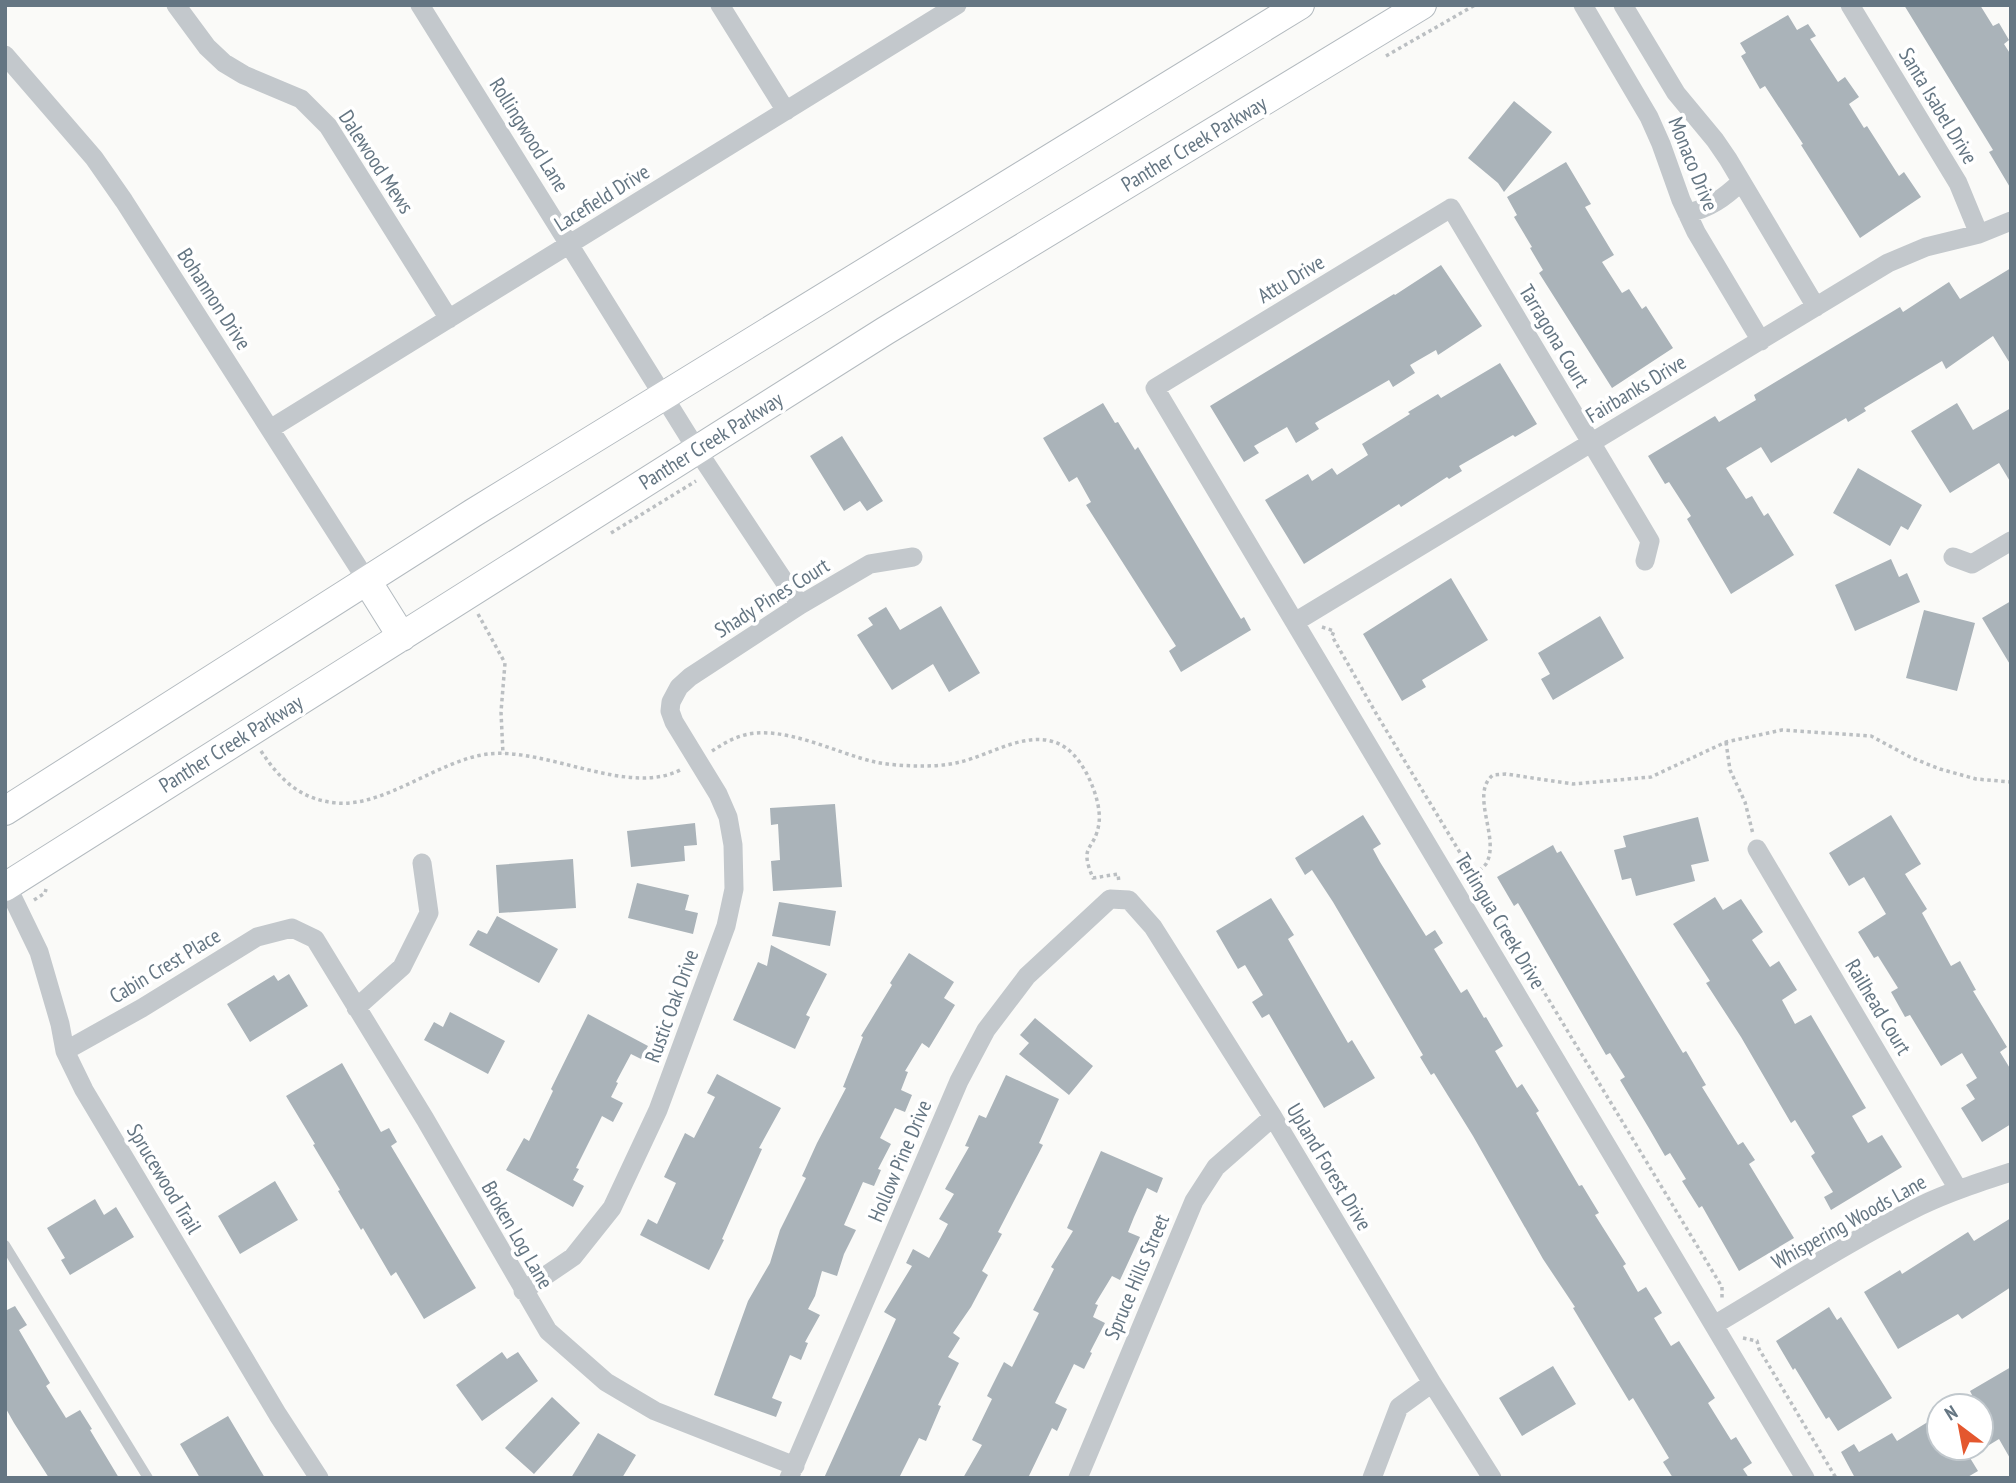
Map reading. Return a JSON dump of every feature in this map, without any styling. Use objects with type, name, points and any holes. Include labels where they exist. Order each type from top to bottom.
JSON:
[{"type":"main road","points":[[5,811],[664,396],[1300,5]]},
{"type":"main road","name":"Panther Creek Parkway","points":[[6,885],[885,331],[1422,5]]},
{"type":"main road","points":[[367,581],[402,637]]},
{"type":"street","name":"Dalewood Mews","points":[[176,5],[207,47],[224,63],[244,75],[278,87],[301,99],[328,126],[449,319]]},
{"type":"street","name":"Rollingwood Lane","points":[[420,5],[697,450],[800,605]]},
{"type":"street","points":[[720,5],[786,111]]},
{"type":"street","name":"Lacefield Drive","points":[[270,429],[957,5]]},
{"type":"street","name":"Monaco Drive","points":[[1583,5],[1649,117],[1687,213],[1761,341]]},
{"type":"street","name":"Monaco Drive","points":[[1623,5],[1676,93],[1716,140],[1816,307]]},
{"type":"street","name":"Santa Isabel Drive","points":[[1850,5],[1958,183],[1979,234]]},
{"type":"street","name":"Bohannon Drive","points":[[5,55],[68,127],[117,190],[367,581]]},
{"type":"street","points":[[1687,213],[1702,210],[1729,194],[1741,182]]},
{"type":"street","name":"Attu Drive","points":[[1155,388],[1451,208]]},
{"type":"street","name":"Tarragona Court","points":[[1451,208],[1650,541],[1645,561]]},
{"type":"street","name":"Fairbanks Drive","points":[[1295,622],[1901,257],[1926,247],[1979,234],[2011,221]]},
{"type":"street","name":"Terlingua Creek Drive","points":[[1155,388],[1805,1478]]},
{"type":"street","points":[[1953,557],[1972,564],[2011,541]]},
{"type":"street","name":"Shady Pines Court","points":[[671,702],[679,687],[690,677],[800,605],[870,564],[913,558]]},
{"type":"street","name":"Rustic Oak Drive","points":[[523,1291],[573,1256],[612,1208],[658,1110],[726,926],[734,889],[733,845],[728,817],[718,794],[674,722],[670,712],[671,702]]},
{"type":"street","name":"Railhead Court","points":[[1757,849],[1958,1189]]},
{"type":"street","points":[[356,1008],[402,967],[429,913],[422,863]]},
{"type":"street","name":"Sprucewood Trail","points":[[6,885],[39,952],[65,1051],[98,1113],[278,1415],[319,1478]]},
{"type":"street","name":"Upland Forest Drive","points":[[1115,899],[1129,900],[1153,926],[1273,1117],[1492,1478]]},
{"type":"street","name":"Hollow Pine Drive","points":[[792,1472],[953,1094],[986,1030],[1027,976],[1115,899]]},
{"type":"street","name":"Broken Log Lane","points":[[292,928],[315,939],[425,1119],[548,1331],[606,1382],[655,1410],[792,1472]]},
{"type":"street","name":"Cabin Crest Place","points":[[65,1051],[142,1008],[257,936],[292,928]]},
{"type":"street","name":"Spruce Hills Street","points":[[1078,1478],[1194,1201],[1216,1167],[1273,1117]]},
{"type":"street","name":"Whispering Woods Lane","points":[[1714,1325],[1921,1205],[1958,1189],[2011,1172]]},
{"type":"street","points":[[1372,1478],[1399,1407],[1432,1383]]},
{"type":"lane","points":[[5,1245],[148,1478]]},
{"type":"path","points":[[475,609],[505,663],[501,712],[503,754]]},
{"type":"path","points":[[1320,627],[1334,631],[1332,636],[1722,1287],[1721,1302]]},
{"type":"path","points":[[1473,874],[1486,865],[1492,845],[1485,813],[1485,785],[1493,775],[1573,784],[1651,777],[1726,742],[1782,730],[1871,736],[1912,758],[1940,769],[1976,779],[2011,782]]},
{"type":"path","points":[[258,747],[277,775],[296,790],[337,803],[358,802],[395,789],[437,769],[488,754],[514,754],[639,779],[671,775],[742,735],[771,733],[790,736],[876,762],[921,766],[961,762],[1007,745],[1037,740],[1057,743],[1069,750],[1099,800],[1099,824],[1086,853],[1087,863],[1093,877],[1118,874],[1115,899]]},
{"type":"path","points":[[1726,742],[1730,770],[1745,802],[1757,849]]},
{"type":"path","points":[[1743,1338],[1758,1340],[1759,1349],[1836,1478]]},
{"type":"building","points":[[1904,5],[1980,5],[1993,26],[1999,23],[2009,40],[2004,44],[2011,55],[2011,189],[1989,152],[1993,150]]},
{"type":"building","points":[[1788,15],[1797,30],[1808,24],[1816,36],[1810,39],[1838,82],[1845,77],[1859,97],[1849,104],[1864,128],[1867,126],[1899,176],[1904,172],[1921,197],[1860,238],[1801,145],[1803,144],[1765,86],[1760,89],[1741,56],[1746,53],[1740,43]]},
{"type":"building","points":[[1514,101],[1552,132],[1504,192],[1498,183],[1468,158]]},
{"type":"building","points":[[1566,162],[1591,204],[1585,207],[1614,255],[1602,262],[1622,293],[1629,289],[1642,309],[1646,306],[1673,348],[1612,388],[1539,273],[1543,270],[1514,217],[1517,215],[1507,197]]},
{"type":"building","points":[[1441,265],[1482,326],[1438,355],[1436,350],[1410,365],[1415,373],[1393,387],[1389,380],[1315,423],[1319,429],[1296,443],[1287,427],[1254,446],[1259,453],[1244,462],[1210,406]]},
{"type":"building","points":[[2011,268],[2011,365],[1993,336],[1946,369],[1942,361],[1864,408],[1866,411],[1848,422],[1846,418],[1771,463],[1761,447],[1726,468],[1746,499],[1752,496],[1764,516],[1768,513],[1794,555],[1731,594],[1687,519],[1691,516],[1669,482],[1665,484],[1648,456],[1715,416],[1719,422],[1756,400],[1754,395],[1900,307],[1903,312],[1949,282],[1960,299]]},
{"type":"building","points":[[1500,363],[1537,424],[1459,466],[1462,471],[1449,479],[1447,477],[1401,507],[1399,504],[1304,564],[1265,500],[1308,474],[1312,481],[1332,468],[1337,475],[1368,455],[1362,444],[1410,414],[1408,412],[1438,394],[1441,398]]},
{"type":"building","points":[[1103,403],[1135,450],[1138,447],[1241,619],[1244,617],[1251,630],[1181,672],[1169,651],[1176,646],[1086,505],[1091,502],[1077,477],[1069,482],[1043,438]]},
{"type":"building","points":[[1957,403],[1973,430],[2011,408],[2011,483],[1999,463],[1950,493],[1911,431]]},
{"type":"building","points":[[842,436],[883,501],[867,511],[860,501],[844,511],[810,456]]},
{"type":"building","points":[[1858,468],[1922,505],[1908,530],[1901,526],[1890,546],[1833,513]]},
{"type":"building","points":[[1891,559],[1899,577],[1907,573],[1920,602],[1855,631],[1835,585]]},
{"type":"building","points":[[1451,578],[1488,640],[1422,680],[1426,687],[1402,701],[1363,634]]},
{"type":"building","points":[[2011,601],[2011,666],[1982,618]]},
{"type":"building","points":[[941,606],[980,673],[949,692],[933,664],[892,690],[857,635],[873,625],[868,618],[886,607],[900,630]]},
{"type":"building","points":[[1924,610],[1975,623],[1957,691],[1906,678]]},
{"type":"building","points":[[1600,616],[1624,658],[1553,700],[1541,679],[1550,674],[1538,653]]},
{"type":"building","points":[[835,804],[842,887],[773,891],[771,861],[780,860],[778,824],[771,825],[770,808]]},
{"type":"building","points":[[1363,815],[1381,844],[1373,849],[1380,862],[1426,936],[1435,930],[1443,943],[1434,949],[1461,993],[1467,989],[1484,1018],[1486,1017],[1503,1046],[1495,1051],[1517,1088],[1522,1084],[1539,1111],[1536,1113],[1579,1186],[1582,1185],[1599,1213],[1595,1215],[1626,1264],[1623,1266],[1638,1292],[1646,1287],[1662,1313],[1654,1318],[1671,1346],[1679,1341],[1715,1398],[1708,1403],[1731,1440],[1736,1437],[1752,1463],[1743,1469],[1749,1478],[1673,1478],[1663,1462],[1669,1458],[1633,1398],[1629,1401],[1473,1136],[1434,1073],[1431,1075],[1420,1057],[1423,1055],[1333,902],[1312,870],[1305,875],[1295,858]]},
{"type":"building","points":[[1891,815],[1921,864],[1905,874],[1927,909],[1922,913],[1951,966],[1960,961],[1976,990],[1973,991],[2007,1047],[2000,1052],[2011,1070],[2011,1124],[1982,1142],[1961,1108],[1975,1099],[1966,1085],[1977,1078],[1962,1053],[1941,1066],[1910,1015],[1905,1017],[1891,992],[1898,988],[1878,956],[1874,958],[1858,932],[1886,914],[1864,877],[1849,886],[1829,853]]},
{"type":"building","points":[[1698,817],[1709,861],[1691,865],[1695,881],[1636,896],[1631,878],[1622,880],[1614,850],[1626,847],[1623,836]]},
{"type":"building","points":[[695,823],[697,845],[684,846],[685,861],[631,867],[627,831]]},
{"type":"building","points":[[1553,845],[1557,853],[1561,851],[1683,1053],[1686,1051],[1706,1085],[1702,1087],[1738,1145],[1743,1142],[1755,1160],[1749,1164],[1794,1238],[1739,1271],[1702,1206],[1699,1208],[1682,1181],[1686,1179],[1670,1153],[1665,1156],[1620,1080],[1625,1077],[1610,1053],[1606,1055],[1518,903],[1514,906],[1497,877]]},
{"type":"building","points":[[573,859],[576,908],[499,913],[496,865]]},
{"type":"building","points":[[637,883],[689,895],[685,910],[698,913],[693,934],[628,918]]},
{"type":"building","points":[[1715,897],[1723,910],[1741,899],[1763,932],[1752,940],[1770,967],[1779,961],[1797,990],[1782,1000],[1795,1024],[1811,1015],[1866,1108],[1852,1116],[1868,1143],[1882,1135],[1902,1167],[1831,1210],[1824,1197],[1833,1192],[1811,1156],[1815,1153],[1795,1120],[1791,1123],[1706,983],[1710,981],[1673,924]]},
{"type":"building","points":[[1271,898],[1294,935],[1288,939],[1348,1043],[1352,1040],[1375,1078],[1324,1108],[1269,1014],[1262,1018],[1252,1002],[1263,995],[1245,965],[1238,969],[1216,931]]},
{"type":"building","points":[[779,902],[836,911],[830,946],[772,936]]},
{"type":"building","points":[[497,916],[558,949],[539,983],[469,945],[478,930],[487,934]]},
{"type":"building","points":[[771,945],[827,974],[806,1015],[810,1017],[795,1049],[733,1020],[758,962],[767,966]]},
{"type":"building","points":[[909,953],[954,982],[944,998],[955,1005],[929,1048],[922,1043],[905,1071],[908,1072],[901,1090],[912,1095],[905,1112],[895,1108],[880,1138],[891,1144],[878,1169],[881,1170],[874,1186],[863,1182],[844,1225],[856,1230],[837,1276],[822,1271],[808,1309],[820,1315],[805,1342],[808,1343],[801,1360],[790,1355],[772,1398],[782,1402],[776,1417],[714,1395],[748,1301],[770,1263],[780,1230],[806,1178],[802,1176],[846,1088],[843,1087],[863,1037],[861,1036]]},
{"type":"building","points":[[289,974],[308,1006],[250,1042],[227,1004],[274,975],[278,981]]},
{"type":"building","points":[[450,1012],[505,1041],[488,1074],[424,1040],[434,1022],[443,1027]]},
{"type":"building","points":[[588,1014],[648,1046],[641,1059],[631,1054],[616,1082],[618,1083],[611,1097],[623,1103],[613,1122],[602,1116],[576,1168],[579,1169],[573,1180],[584,1186],[573,1207],[506,1170],[524,1138],[529,1141]]},
{"type":"building","points":[[1035,1018],[1093,1066],[1069,1095],[1019,1054],[1029,1043],[1020,1035]]},
{"type":"building","points":[[342,1063],[381,1132],[389,1128],[397,1142],[391,1146],[476,1288],[424,1319],[396,1272],[391,1276],[363,1228],[361,1230],[286,1096]]},
{"type":"building","points":[[717,1074],[781,1108],[759,1148],[762,1149],[709,1270],[640,1235],[648,1219],[657,1224],[676,1183],[664,1177],[685,1133],[694,1138],[715,1097],[707,1093]]},
{"type":"building","points":[[1006,1075],[1059,1099],[1039,1143],[1043,1145],[998,1232],[1002,1234],[982,1271],[988,1275],[953,1333],[960,1338],[948,1357],[959,1363],[938,1405],[941,1406],[926,1441],[919,1438],[899,1478],[824,1478],[896,1319],[884,1312],[912,1266],[906,1263],[913,1249],[929,1258],[948,1224],[939,1219],[954,1194],[945,1189],[969,1147],[965,1146],[979,1115],[986,1118]]},
{"type":"building","points":[[1101,1151],[1163,1178],[1157,1193],[1147,1188],[1134,1217],[1128,1232],[1140,1237],[1120,1280],[1112,1276],[1095,1304],[1098,1305],[1093,1317],[1105,1323],[1084,1369],[1074,1364],[1055,1403],[1067,1409],[1057,1431],[1052,1428],[1028,1478],[963,1478],[982,1445],[972,1440],[992,1399],[987,1396],[1004,1362],[1012,1367],[1039,1313],[1033,1310],[1054,1269],[1051,1267],[1073,1231],[1067,1228]]},
{"type":"building","points":[[275,1181],[298,1220],[240,1254],[218,1216]]},
{"type":"building","points":[[95,1199],[104,1215],[116,1207],[134,1237],[70,1275],[61,1260],[65,1258],[47,1228]]},
{"type":"building","points":[[2011,1218],[2011,1287],[1962,1319],[1958,1314],[1898,1349],[1864,1292],[1900,1270],[1902,1274],[1968,1232],[1974,1241]]},
{"type":"building","points":[[15,1306],[27,1325],[19,1330],[50,1383],[46,1386],[66,1418],[80,1410],[119,1478],[49,1478],[14,1423],[5,1407],[5,1307],[7,1310]]},
{"type":"building","points":[[1829,1307],[1837,1320],[1841,1317],[1892,1398],[1838,1431],[1829,1417],[1826,1419],[1776,1341]]},
{"type":"building","points":[[502,1352],[507,1359],[518,1352],[538,1381],[482,1421],[456,1385]]},
{"type":"building","points":[[1553,1366],[1576,1404],[1522,1436],[1499,1398]]},
{"type":"building","points":[[2011,1367],[2011,1460],[1999,1439],[1995,1441],[1995,1392],[1970,1391]]},
{"type":"building","points":[[552,1397],[580,1423],[534,1474],[505,1448]]},
{"type":"building","points":[[228,1416],[265,1478],[200,1478],[180,1444]]},
{"type":"building","points":[[1925,1424],[1925,1462],[1973,1462],[1978,1471],[1966,1478],[1855,1478],[1841,1452],[1854,1444],[1859,1452],[1892,1433],[1897,1441]]},
{"type":"building","points":[[598,1433],[636,1455],[622,1478],[571,1478]]}]
